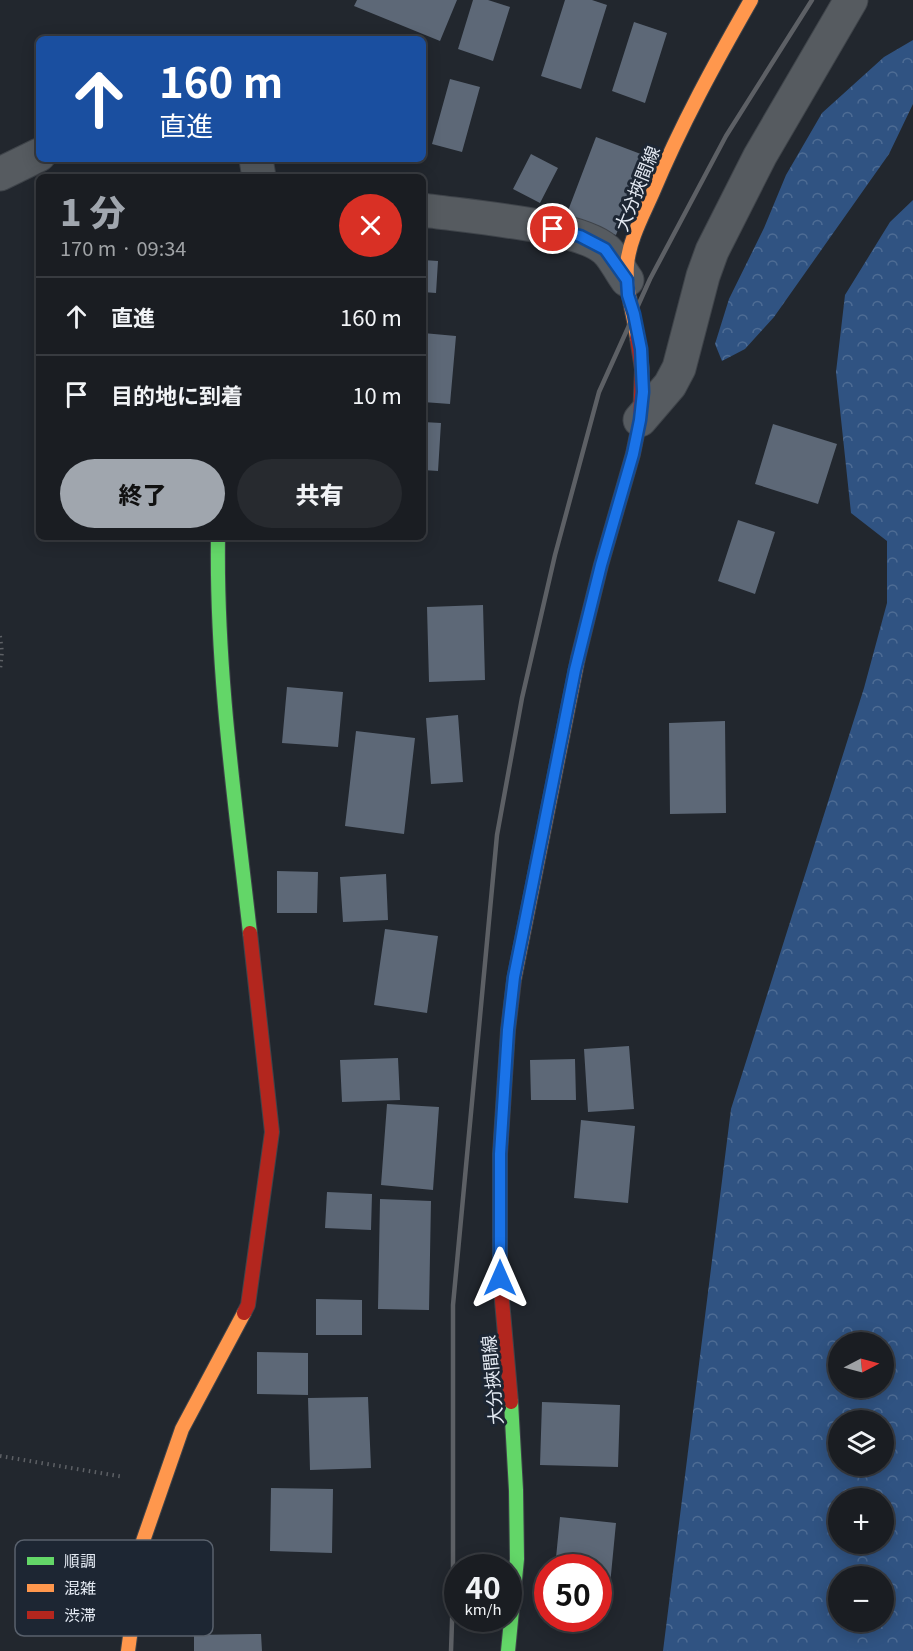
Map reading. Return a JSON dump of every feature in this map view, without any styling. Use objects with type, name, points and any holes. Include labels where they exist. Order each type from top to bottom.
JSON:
[{"type":"main road","name":"大分挾間線","points":[[508,1651],[517,1558],[516,1490],[512,1410],[500,1278],[500,1154],[508,1030],[514,977],[575,670],[640,420],[643,392],[641,349],[628,295],[627,265],[635,233],[673,144],[699,92],[751,0]]},
{"type":"main road","points":[[143,1540],[182,1429],[248,1305],[272,1132],[223,693],[217,597],[218,540]]},
{"type":"main road","points":[[128,1651],[130,1636]]},
{"type":"street","points":[[640,420],[670,386],[679,368],[703,276],[712,251],[760,156],[851,0]]},
{"type":"street","points":[[0,174],[36,156]]},
{"type":"street","points":[[426,210],[553,229],[580,236],[605,249],[627,280]]},
{"type":"path","points":[[0,636],[2,652],[0,670]]},
{"type":"path","points":[[0,1456],[163,1483]]},
{"type":"green space","points":[[913,40],[913,104],[889,154],[774,317],[745,349],[722,361],[715,344],[729,299],[764,228],[786,175],[822,113],[884,57]]},
{"type":"green space","points":[[913,200],[913,1651],[663,1651],[731,1109],[864,688],[887,603],[887,541],[851,513],[836,372],[845,295],[890,222]]},
{"type":"building","points":[[357,0],[457,0],[440,41],[354,6]]},
{"type":"building","points":[[473,0],[488,0],[510,7],[493,61],[458,49]]},
{"type":"building","points":[[565,0],[592,0],[607,5],[581,89],[541,76]]},
{"type":"building","points":[[634,22],[667,33],[645,103],[612,91]]},
{"type":"building","points":[[450,79],[480,87],[462,152],[432,144]]},
{"type":"building","points":[[596,137],[646,156],[616,235],[566,216]]},
{"type":"building","points":[[531,154],[558,168],[540,203],[513,189]]},
{"type":"building","points":[[426,260],[438,261],[436,293],[426,292]]},
{"type":"building","points":[[426,333],[456,336],[450,404],[426,402]]},
{"type":"building","points":[[426,422],[441,423],[438,471],[426,470]]},
{"type":"building","points":[[773,424],[837,444],[818,504],[755,484]]},
{"type":"building","points":[[738,520],[775,532],[755,594],[718,581]]},
{"type":"building","points":[[483,605],[485,680],[429,682],[427,607]]},
{"type":"building","points":[[287,687],[343,692],[338,747],[282,743]]},
{"type":"building","points":[[458,715],[463,782],[431,784],[426,718]]},
{"type":"building","points":[[725,721],[726,813],[670,814],[669,723]]},
{"type":"building","points":[[356,731],[415,738],[404,834],[345,826]]},
{"type":"building","points":[[277,871],[318,872],[317,913],[277,913]]},
{"type":"building","points":[[386,874],[388,920],[343,922],[340,877]]},
{"type":"building","points":[[385,929],[438,936],[427,1013],[374,1005]]},
{"type":"building","points":[[629,1046],[634,1109],[588,1112],[584,1049]]},
{"type":"building","points":[[398,1058],[400,1100],[342,1102],[340,1060]]},
{"type":"building","points":[[575,1059],[576,1100],[531,1100],[530,1060]]},
{"type":"building","points":[[387,1104],[439,1107],[433,1190],[381,1185]]},
{"type":"building","points":[[581,1120],[635,1126],[628,1203],[574,1198]]},
{"type":"building","points":[[327,1192],[372,1194],[371,1230],[325,1228]]},
{"type":"building","points":[[380,1199],[431,1201],[429,1310],[378,1309]]},
{"type":"building","points":[[316,1299],[362,1300],[362,1335],[316,1335]]},
{"type":"building","points":[[257,1352],[308,1353],[308,1395],[257,1394]]},
{"type":"building","points":[[368,1397],[371,1468],[310,1470],[308,1398]]},
{"type":"building","points":[[542,1402],[620,1405],[618,1467],[540,1465]]},
{"type":"building","points":[[271,1488],[333,1489],[332,1553],[270,1551]]},
{"type":"building","points":[[560,1517],[616,1523],[612,1564],[612,1554],[556,1554]]},
{"type":"building","points":[[261,1634],[262,1651],[194,1651],[194,1636]]},
{"type":"railway","points":[[451,1651],[453,1305],[497,835],[522,698],[555,555],[599,392],[650,279],[726,136],[812,0]]},
{"type":"traffic: fast","points":[[218,540],[223,686],[250,933]]},
{"type":"traffic: fast","points":[[508,1651],[517,1559],[511,1402]]},
{"type":"traffic: slow","points":[[637,338],[628,293],[627,274],[628,256],[633,237],[687,118],[751,0]]},
{"type":"traffic: slow","points":[[514,980],[578,658]]},
{"type":"traffic: slow","points":[[143,1540],[182,1429],[244,1313]]},
{"type":"traffic: slow","points":[[128,1651],[130,1636]]},
{"type":"traffic: jam","points":[[578,658],[640,420],[642,369],[637,338]]},
{"type":"traffic: jam","points":[[244,1313],[248,1305],[272,1132],[250,933]]},
{"type":"traffic: jam","points":[[511,1402],[500,1278],[500,1154],[508,1030],[514,980]]},
{"type":"route","points":[[500,1278],[500,1154],[508,1030],[514,977],[575,670],[601,565],[633,454],[643,392],[641,349],[628,295],[627,280],[605,249],[580,236],[553,229]]}]
